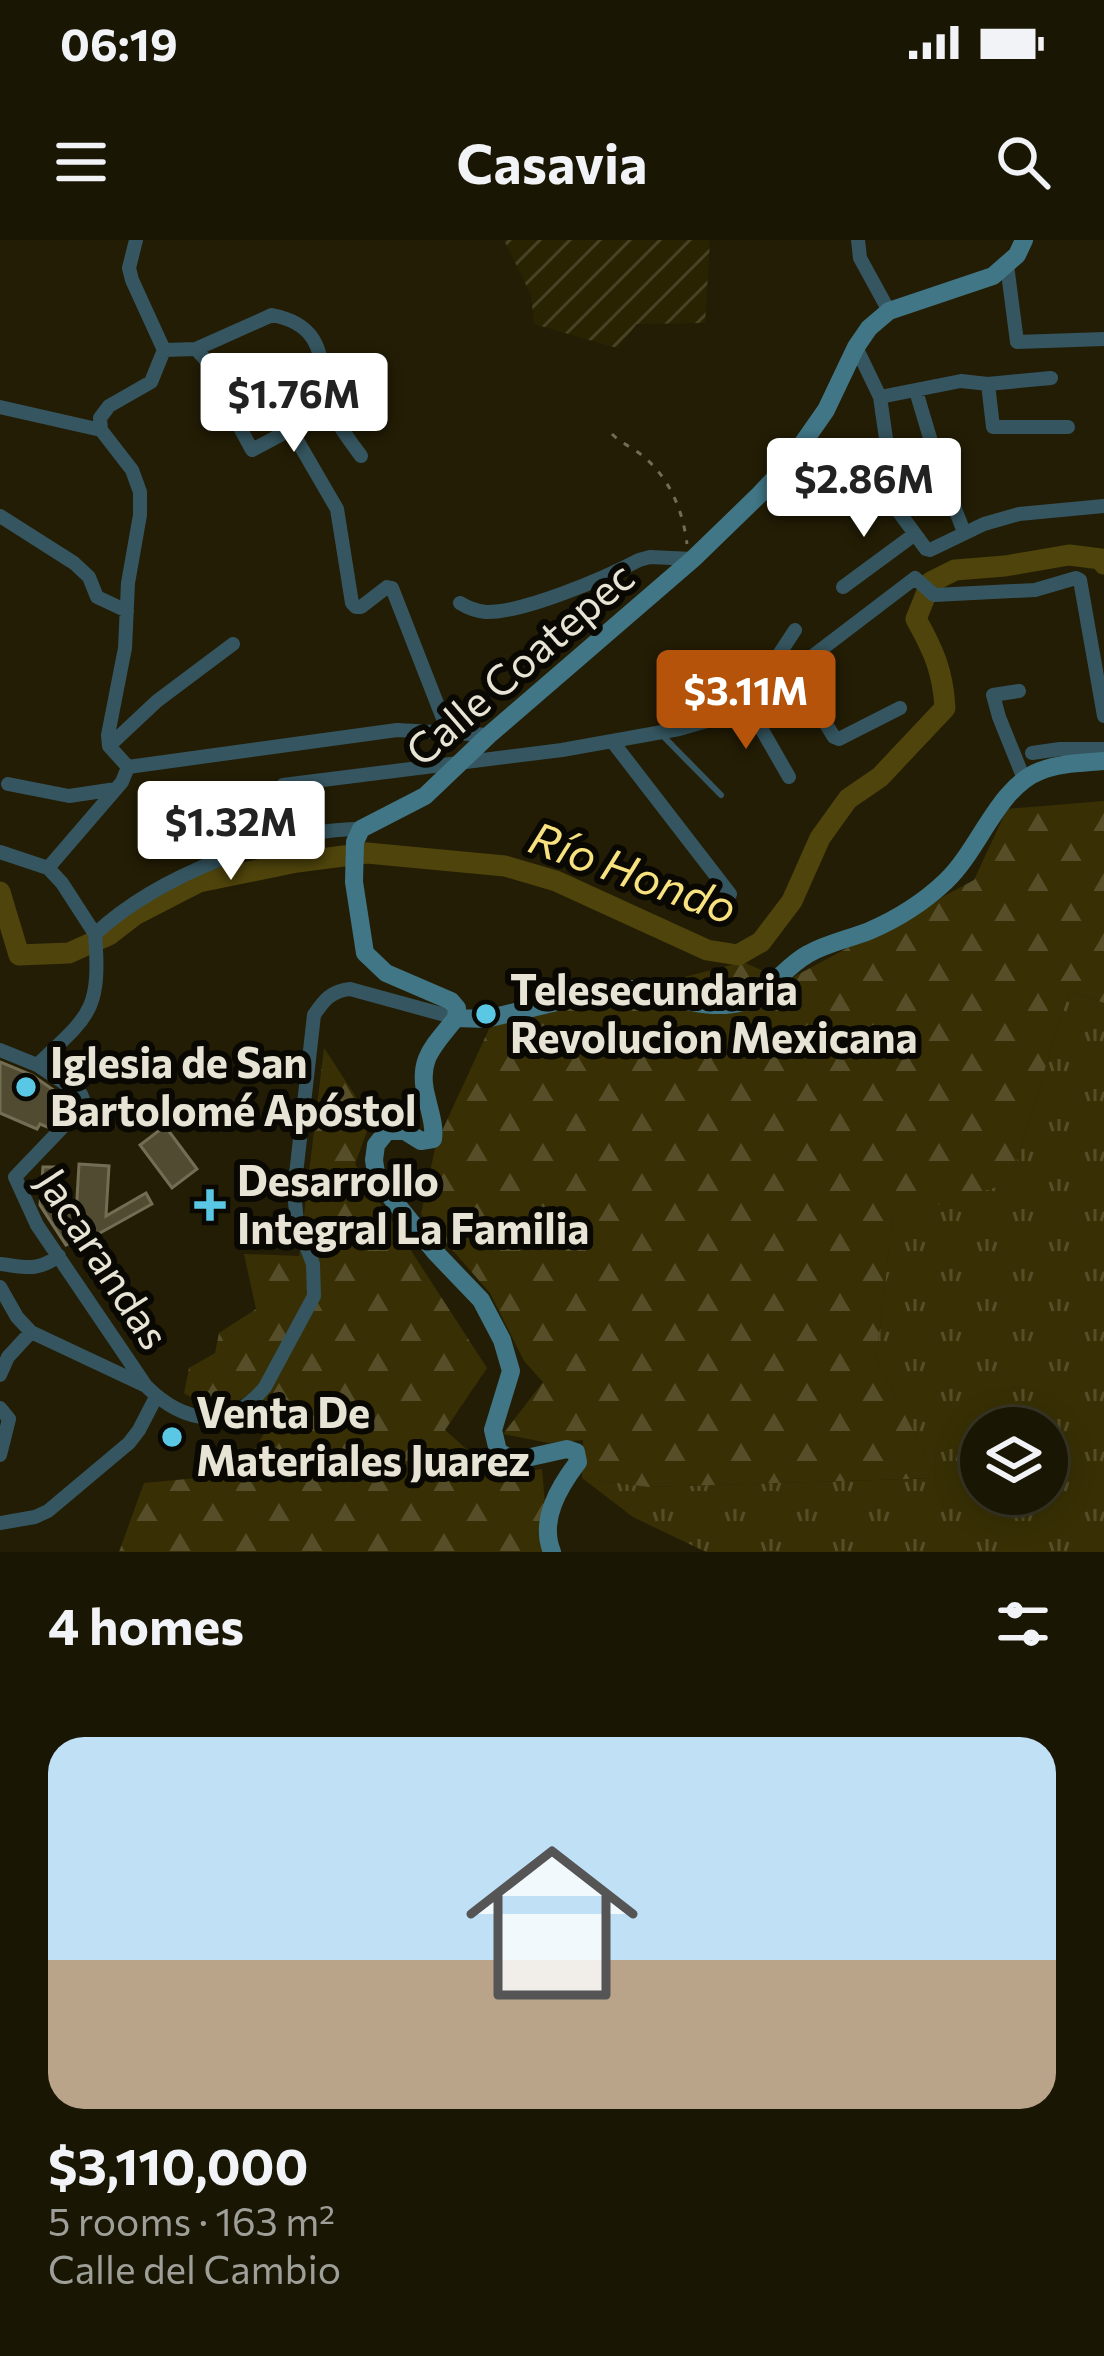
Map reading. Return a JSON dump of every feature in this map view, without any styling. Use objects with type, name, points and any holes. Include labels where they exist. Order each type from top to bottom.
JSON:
[{"type":"main road","points":[[1007,266],[1024,240]]},
{"type":"main road","name":"Calle Coatepec","points":[[357,843],[424,796],[691,558],[789,463],[826,410],[856,347],[878,319],[1007,266]]},
{"type":"main road","points":[[456,1018],[487,1019],[614,988],[694,1002],[745,1001],[764,992],[806,955],[867,931],[922,901],[968,858],[1004,800],[1024,779],[1060,766],[1104,761]]},
{"type":"main road","points":[[357,843],[354,882],[365,953],[386,973],[451,1001],[457,1008],[456,1018],[422,1068],[435,1135],[421,1141],[405,1132],[387,1131],[376,1145],[376,1173],[492,1317],[511,1371],[493,1430],[498,1451],[513,1460],[568,1449],[576,1452],[578,1462],[556,1494],[547,1539],[552,1552]]},
{"type":"street","points":[[128,767],[109,746],[108,735],[125,648],[140,492],[132,470],[101,430],[100,418],[151,382],[164,350],[132,280],[129,268],[136,240]]},
{"type":"street","points":[[858,240],[860,258],[889,311]]},
{"type":"street","points":[[1007,266],[1017,342],[1104,340]]},
{"type":"street","points":[[164,350],[196,349],[272,315],[294,322],[322,353],[331,408],[361,456]]},
{"type":"street","points":[[856,347],[880,397],[896,508],[926,549],[1018,514],[1104,506]]},
{"type":"street","points":[[196,349],[218,374],[255,451],[331,408]]},
{"type":"street","points":[[880,397],[961,381],[988,384],[1052,378]]},
{"type":"street","points":[[988,384],[993,427],[1068,427]]},
{"type":"street","points":[[916,391],[964,532]]},
{"type":"street","points":[[0,407],[101,430]]},
{"type":"street","points":[[290,428],[337,509],[352,604],[361,607],[392,588],[449,734]]},
{"type":"street","points":[[0,516],[74,563],[103,602],[127,611]]},
{"type":"street","points":[[843,586],[915,534]]},
{"type":"street","points":[[460,603],[485,612],[505,610],[556,595],[639,560],[691,558]]},
{"type":"street","points":[[283,784],[612,741],[714,719],[793,671],[915,578],[928,590],[1034,590],[1076,578],[1082,585],[1104,716]]},
{"type":"street","points":[[761,692],[763,679],[795,630]]},
{"type":"street","points":[[109,746],[157,701],[233,644]]},
{"type":"street","points":[[793,671],[839,739],[900,708]]},
{"type":"street","points":[[1019,691],[993,695],[1024,779]]},
{"type":"street","points":[[746,702],[789,777]]},
{"type":"street","points":[[128,767],[397,730],[489,735]]},
{"type":"street","points":[[612,741],[730,894]]},
{"type":"street","points":[[1032,753],[1104,749]]},
{"type":"street","points":[[48,868],[116,789],[128,767]]},
{"type":"street","points":[[8,784],[69,796],[116,789]]},
{"type":"street","name":"Calle Coatepec","points":[[96,937],[119,911],[204,865],[312,833],[357,843]]},
{"type":"street","points":[[0,852],[48,868],[96,937],[96,986],[89,1012],[37,1065]]},
{"type":"street","points":[[0,1287],[31,1332],[151,1391],[180,1411],[201,1418],[226,1416],[256,1398],[314,1296],[313,1264],[297,1222],[294,1192],[314,1015],[326,998],[342,990],[358,990],[456,1018]]},
{"type":"street","points":[[0,1050],[37,1065],[81,1094],[83,1104],[8,1174]]},
{"type":"street","name":"Jacarandas","points":[[0,1523],[48,1510],[129,1443],[139,1430],[151,1391],[8,1174]]},
{"type":"street","points":[[0,1264],[35,1268],[58,1256]]},
{"type":"street","points":[[0,1375],[8,1357],[31,1332]]},
{"type":"street","points":[[0,1408],[9,1420],[0,1455]]},
{"type":"lane","points":[[659,733],[721,794]]},
{"type":"path","points":[[612,434],[660,473],[684,520],[691,558]]},
{"type":"shaded area","points":[[504,240],[710,240],[705,323],[637,324],[617,348],[534,324],[531,295]]},
{"type":"green space","points":[[1104,801],[1104,1003],[1069,991],[1010,1183],[893,1218],[876,1358],[937,1478],[648,1487],[582,1478],[583,1440],[549,1443],[503,1434],[543,1382],[524,1361],[490,1293],[421,1214],[436,1144],[490,1027],[743,962],[786,981],[974,880],[1007,809]]},
{"type":"green space","points":[[1069,991],[1104,1003],[1104,1552],[706,1552],[633,1517],[582,1478],[648,1487],[937,1478],[876,1358],[893,1217],[1010,1183]]},
{"type":"green space","points":[[324,1048],[371,1120],[355,1164],[487,1368],[445,1430],[497,1476],[542,1469],[549,1552],[119,1552],[144,1483],[240,1474],[272,1420],[249,1396],[211,1410],[184,1393],[189,1368],[215,1353],[219,1333],[256,1309],[244,1254],[299,1256]]},
{"type":"building","name":"Iglesia de San Bartolomé Apóstol","points":[[0,1062],[32,1075],[71,1102],[47,1127],[40,1124],[37,1129],[0,1113]]},
{"type":"building","points":[[165,1126],[197,1169],[172,1188],[140,1145]]},
{"type":"building","points":[[79,1164],[109,1166],[106,1216],[146,1193],[152,1204],[91,1238],[89,1234],[66,1245],[40,1205],[43,1167],[54,1167],[51,1210],[66,1200],[76,1216]]},
{"type":"waterway","name":"Río Hondo","points":[[0,892],[19,955],[69,953],[199,882],[367,853],[505,866],[556,881],[707,950],[738,955],[761,942],[792,901],[820,838],[848,799],[880,777],[945,708],[936,662],[916,619],[931,582],[955,570],[1069,555],[1101,559],[1104,564]]},
{"type":"place","name":"Telesecundaria Revolucion Mexicana","points":[[486,1014]]},
{"type":"place","name":"Iglesia de San Bartolomé Apóstol","points":[[26,1087]]},
{"type":"place","name":"Desarrollo Integral La Familia","points":[[210,1205]]},
{"type":"place","name":"Venta De Materiales Juarez","points":[[172,1437]]}]
